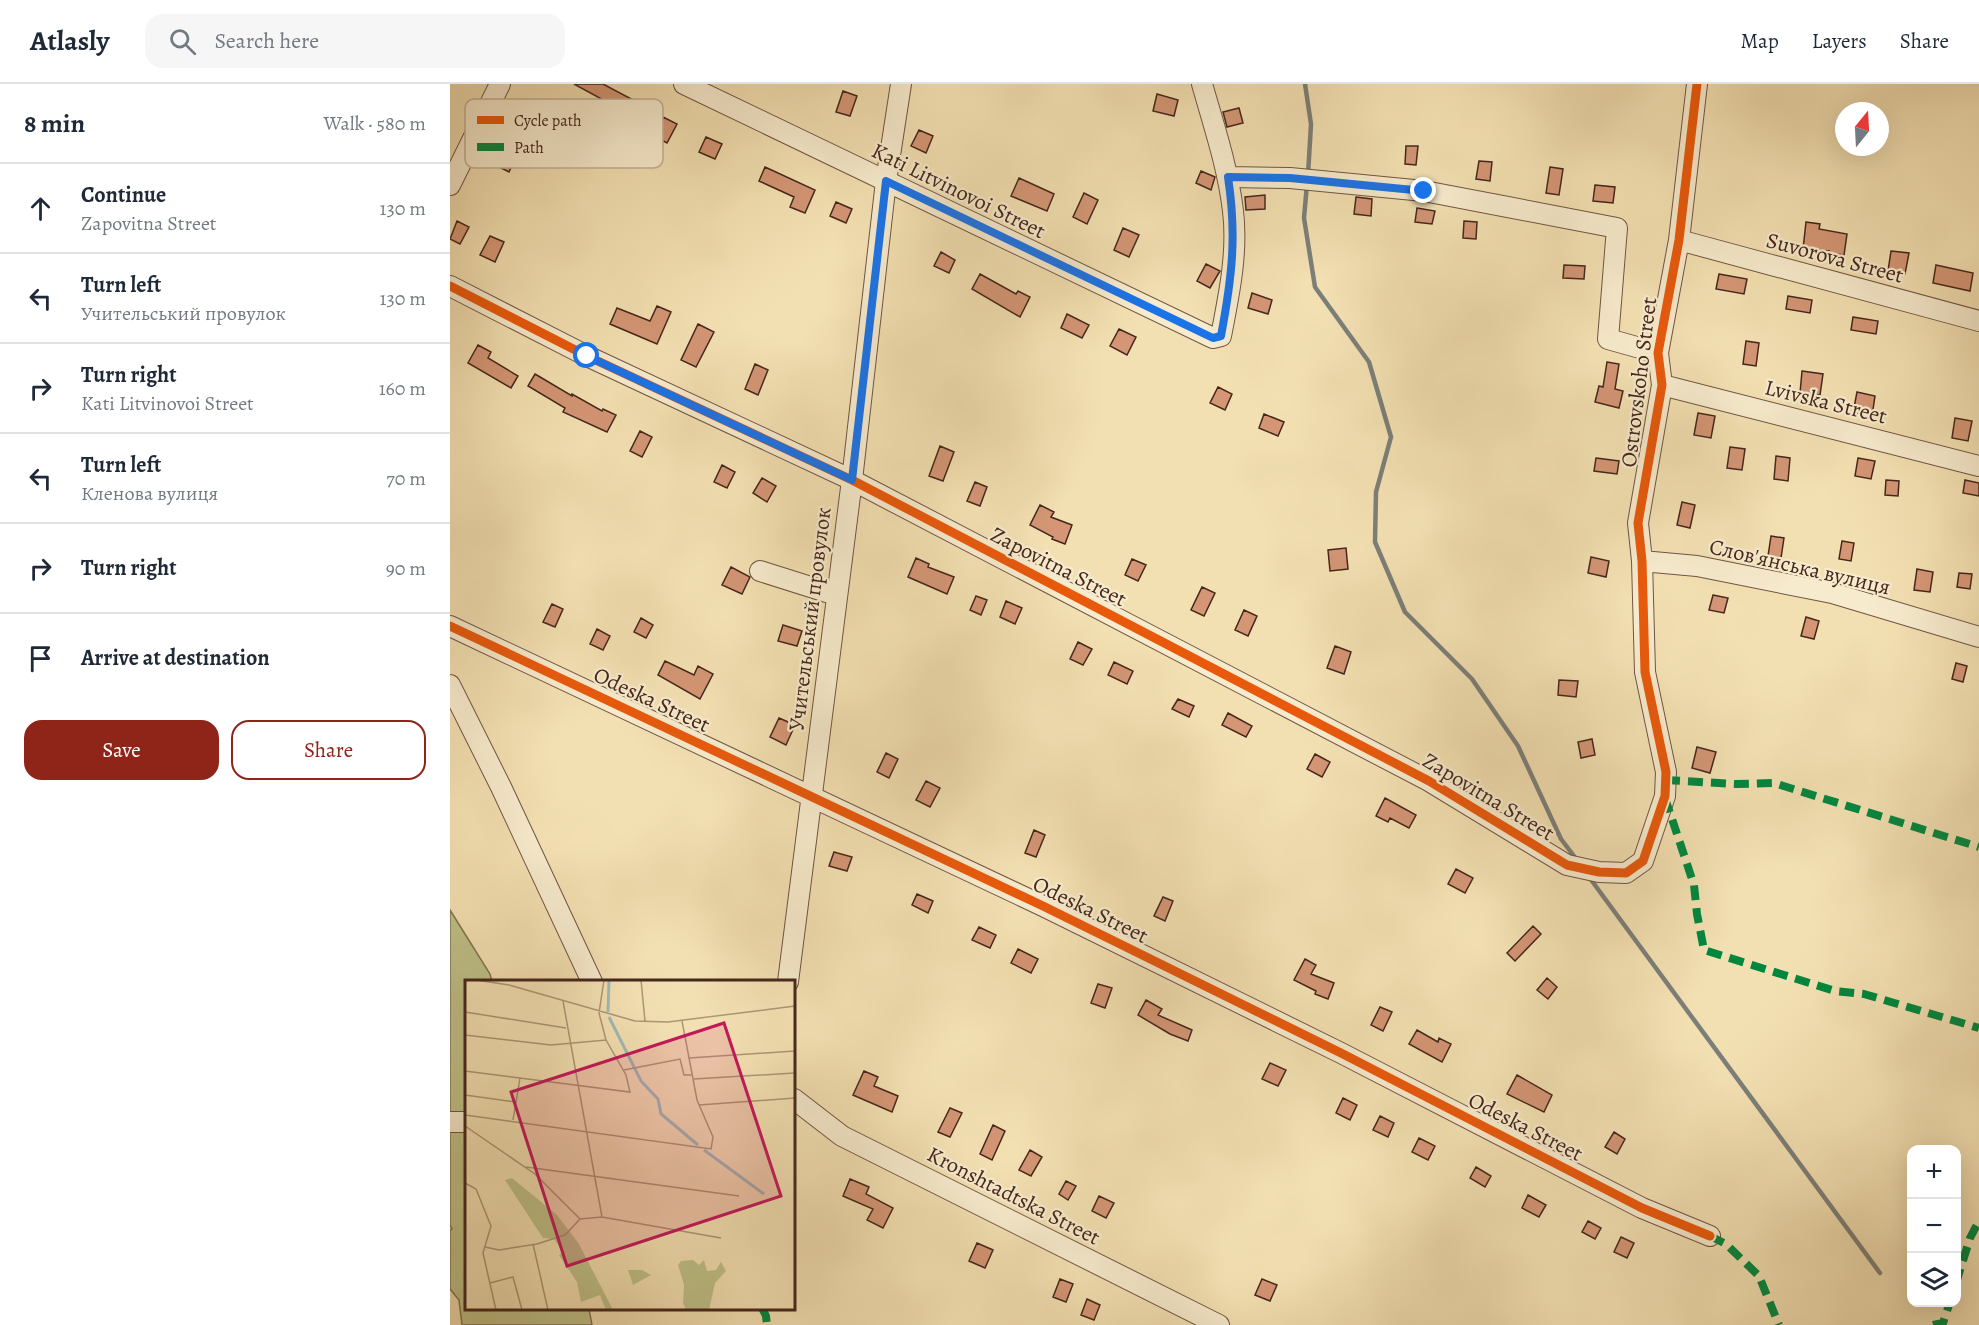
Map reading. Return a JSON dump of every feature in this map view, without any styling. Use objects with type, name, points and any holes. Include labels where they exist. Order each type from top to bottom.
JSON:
[{"type":"street","points":[[491,99],[500,84]]},
{"type":"street","name":"Kati Litvinovoi Street","points":[[684,84],[1213,338],[1221,336],[1234,247],[1233,213],[1228,177]]},
{"type":"street","name":"Учительський провулок","points":[[788,980],[852,480],[886,181],[900,84]]},
{"type":"street","points":[[1202,84],[1228,177],[1336,181],[1424,191],[1617,228],[1608,339],[1658,353]]},
{"type":"street","name":"Ostrovskoho Street","points":[[1643,861],[1665,795],[1666,772],[1645,672],[1642,561],[1638,523],[1662,385],[1658,353],[1679,240],[1697,84]]},
{"type":"street","points":[[450,185],[457,155],[465,142]]},
{"type":"street","name":"Suvorova Street","points":[[1679,240],[1979,321]]},
{"type":"street","name":"Zapovitna Street","points":[[450,286],[587,356],[852,480],[1429,781],[1567,865],[1599,872],[1626,873],[1643,861]]},
{"type":"street","name":"Lvivska Street","points":[[1662,385],[1979,466]]},
{"type":"street","name":"Слов'янська вулиця","points":[[1642,561],[1697,566],[1832,593],[1979,638]]},
{"type":"street","points":[[760,571],[836,595]]},
{"type":"street","name":"Odeska Street","points":[[450,626],[1043,906],[1341,1053],[1642,1208],[1710,1236]]},
{"type":"street","points":[[450,685],[501,787],[592,980]]},
{"type":"street","name":"Kronshtadtska Street","points":[[795,1100],[842,1136],[1219,1325]]},
{"type":"green space","points":[[450,910],[492,980],[465,980],[465,1310],[589,1310],[592,1325],[462,1325],[459,1300],[450,1289],[450,1230],[452,1229],[450,1225]]},
{"type":"building","points":[[574,84],[603,84],[631,99],[602,99]]},
{"type":"building","points":[[843,91],[857,96],[850,116],[836,112]]},
{"type":"building","points":[[1157,94],[1178,100],[1174,116],[1153,111]]},
{"type":"building","points":[[1239,108],[1243,123],[1227,127],[1223,112]]},
{"type":"building","points":[[663,117],[677,124],[667,143],[663,141]]},
{"type":"building","points":[[919,130],[933,136],[926,153],[911,146]]},
{"type":"building","points":[[706,137],[722,144],[715,159],[699,152]]},
{"type":"building","points":[[1406,146],[1418,146],[1416,165],[1405,164]]},
{"type":"building","points":[[1479,161],[1492,162],[1490,181],[1476,179]]},
{"type":"building","points":[[765,167],[815,190],[805,213],[790,207],[794,197],[759,181]]},
{"type":"building","points":[[1550,167],[1563,169],[1559,195],[1546,193]]},
{"type":"building","points":[[1201,171],[1215,177],[1211,190],[1196,183]]},
{"type":"building","points":[[1019,178],[1054,194],[1047,211],[1011,196]]},
{"type":"building","points":[[1595,185],[1615,187],[1613,203],[1593,201]]},
{"type":"building","points":[[1084,193],[1098,200],[1087,224],[1073,217]]},
{"type":"building","points":[[1265,195],[1265,209],[1246,210],[1245,197]]},
{"type":"building","points":[[1356,197],[1372,199],[1371,216],[1354,214]]},
{"type":"building","points":[[836,202],[852,209],[846,223],[830,216]]},
{"type":"building","points":[[1417,208],[1435,211],[1432,224],[1415,222]]},
{"type":"building","points":[[457,221],[469,227],[460,244],[450,239]]},
{"type":"building","points":[[1464,221],[1477,222],[1476,239],[1463,238]]},
{"type":"building","points":[[1806,222],[1820,224],[1819,229],[1847,234],[1844,255],[1803,249]]},
{"type":"building","points":[[1123,228],[1139,235],[1129,257],[1114,250]]},
{"type":"building","points":[[490,236],[504,242],[495,262],[480,255]]},
{"type":"building","points":[[1891,251],[1909,253],[1905,274],[1888,271]]},
{"type":"building","points":[[941,252],[955,260],[949,273],[934,266]]},
{"type":"building","points":[[1206,264],[1220,271],[1210,288],[1197,281]]},
{"type":"building","points":[[1564,265],[1585,266],[1584,279],[1563,278]]},
{"type":"building","points":[[1936,265],[1973,273],[1970,291],[1933,283]]},
{"type":"building","points":[[980,274],[1016,294],[1018,291],[1030,297],[1020,317],[972,289]]},
{"type":"building","points":[[1719,274],[1747,279],[1744,294],[1716,289]]},
{"type":"building","points":[[1252,293],[1272,300],[1268,314],[1248,308]]},
{"type":"building","points":[[1788,296],[1812,300],[1810,313],[1786,309]]},
{"type":"building","points":[[657,306],[671,312],[657,344],[610,324],[617,308],[650,321]]},
{"type":"building","points":[[1067,314],[1089,325],[1082,338],[1061,328]]},
{"type":"building","points":[[1853,317],[1878,321],[1876,334],[1851,330]]},
{"type":"building","points":[[698,324],[714,332],[696,367],[681,360]]},
{"type":"building","points":[[1119,329],[1136,337],[1127,355],[1110,346]]},
{"type":"building","points":[[1746,341],[1759,343],[1756,366],[1743,364]]},
{"type":"building","points":[[478,345],[491,352],[488,358],[518,376],[511,388],[468,363]]},
{"type":"building","points":[[1607,362],[1619,364],[1615,389],[1623,391],[1619,408],[1595,402],[1599,386],[1603,387]]},
{"type":"building","points":[[755,364],[768,370],[758,395],[745,389]]},
{"type":"building","points":[[1802,371],[1823,374],[1820,395],[1800,393]]},
{"type":"building","points":[[535,374],[572,396],[572,394],[602,411],[603,409],[616,415],[607,432],[563,412],[565,408],[528,386]]},
{"type":"building","points":[[1218,387],[1232,394],[1225,410],[1210,403]]},
{"type":"building","points":[[1857,392],[1875,396],[1872,416],[1853,413]]},
{"type":"building","points":[[1698,413],[1715,416],[1711,438],[1694,435]]},
{"type":"building","points":[[1264,414],[1284,422],[1278,436],[1259,428]]},
{"type":"building","points":[[1955,418],[1972,421],[1968,441],[1952,438]]},
{"type":"building","points":[[640,431],[652,437],[642,457],[630,451]]},
{"type":"building","points":[[940,446],[954,452],[943,481],[929,476]]},
{"type":"building","points":[[1730,447],[1745,449],[1742,470],[1727,468]]},
{"type":"building","points":[[1776,456],[1790,458],[1788,481],[1774,479]]},
{"type":"building","points":[[1596,458],[1619,461],[1617,474],[1594,471]]},
{"type":"building","points":[[1858,458],[1875,461],[1871,479],[1855,476]]},
{"type":"building","points":[[722,465],[735,472],[727,488],[714,482]]},
{"type":"building","points":[[762,478],[776,486],[767,502],[753,493]]},
{"type":"building","points":[[1886,480],[1899,481],[1898,496],[1885,495]]},
{"type":"building","points":[[1965,480],[1979,483],[1979,496],[1963,493]]},
{"type":"building","points":[[975,482],[987,487],[980,506],[967,501]]},
{"type":"building","points":[[1682,502],[1695,505],[1690,528],[1677,525]]},
{"type":"building","points":[[1040,505],[1054,512],[1051,517],[1072,525],[1065,544],[1052,539],[1053,537],[1030,525]]},
{"type":"building","points":[[1771,536],[1784,538],[1781,558],[1768,556]]},
{"type":"building","points":[[1842,541],[1854,543],[1851,561],[1839,559]]},
{"type":"building","points":[[1346,548],[1348,569],[1330,571],[1328,550]]},
{"type":"building","points":[[1591,557],[1609,561],[1606,577],[1588,573]]},
{"type":"building","points":[[916,558],[929,564],[928,567],[954,577],[947,594],[908,577]]},
{"type":"building","points":[[1132,559],[1146,565],[1138,581],[1125,575]]},
{"type":"building","points":[[731,567],[750,577],[742,594],[722,585]]},
{"type":"building","points":[[1917,569],[1933,572],[1930,592],[1914,590]]},
{"type":"building","points":[[1959,573],[1972,574],[1970,589],[1957,587]]},
{"type":"building","points":[[1202,587],[1215,593],[1204,616],[1191,610]]},
{"type":"building","points":[[1713,595],[1728,598],[1724,613],[1709,610]]},
{"type":"building","points":[[976,596],[987,600],[981,615],[970,610]]},
{"type":"building","points":[[1006,601],[1022,608],[1015,624],[1000,617]]},
{"type":"building","points":[[552,604],[563,609],[555,627],[543,622]]},
{"type":"building","points":[[1244,610],[1257,616],[1248,636],[1235,630]]},
{"type":"building","points":[[1806,617],[1819,621],[1814,639],[1801,636]]},
{"type":"building","points":[[641,618],[653,625],[646,638],[634,632]]},
{"type":"building","points":[[783,625],[802,631],[797,646],[778,641]]},
{"type":"building","points":[[597,629],[610,636],[603,650],[590,644]]},
{"type":"building","points":[[1078,642],[1092,649],[1083,665],[1070,659]]},
{"type":"building","points":[[1335,646],[1351,652],[1344,674],[1327,668]]},
{"type":"building","points":[[665,661],[694,675],[698,666],[713,674],[700,699],[658,675]]},
{"type":"building","points":[[1114,662],[1133,671],[1127,684],[1108,675]]},
{"type":"building","points":[[1956,663],[1967,666],[1963,682],[1952,679]]},
{"type":"building","points":[[1559,680],[1578,681],[1576,697],[1558,695]]},
{"type":"building","points":[[1178,699],[1194,706],[1189,717],[1172,709]]},
{"type":"building","points":[[1228,713],[1252,726],[1246,737],[1222,725]]},
{"type":"building","points":[[779,718],[795,725],[786,745],[770,737]]},
{"type":"building","points":[[1592,739],[1595,755],[1581,758],[1578,742]]},
{"type":"building","points":[[1697,747],[1716,752],[1710,773],[1692,768]]},
{"type":"building","points":[[886,753],[898,759],[889,778],[877,772]]},
{"type":"building","points":[[1315,754],[1330,762],[1322,777],[1307,769]]},
{"type":"building","points":[[926,781],[940,788],[930,807],[916,800]]},
{"type":"building","points":[[1385,798],[1416,815],[1409,828],[1390,818],[1388,822],[1376,816]]},
{"type":"building","points":[[1034,830],[1045,835],[1036,857],[1025,853]]},
{"type":"building","points":[[834,852],[852,857],[847,871],[829,866]]},
{"type":"building","points":[[1456,869],[1473,878],[1465,893],[1448,884]]},
{"type":"building","points":[[917,894],[933,901],[928,913],[912,905]]},
{"type":"building","points":[[1163,897],[1173,901],[1165,921],[1154,916]]},
{"type":"building","points":[[1533,926],[1541,934],[1515,961],[1507,953]]},
{"type":"building","points":[[979,927],[996,935],[990,948],[972,940]]},
{"type":"building","points":[[1018,949],[1038,959],[1031,973],[1011,963]]},
{"type":"building","points":[[1305,959],[1316,965],[1311,974],[1334,983],[1328,999],[1315,994],[1316,991],[1294,980]]},
{"type":"building","points":[[1547,978],[1557,987],[1548,999],[1537,990]]},
{"type":"building","points":[[1098,984],[1112,988],[1105,1008],[1091,1003]]},
{"type":"building","points":[[1146,1000],[1162,1009],[1158,1015],[1192,1030],[1188,1041],[1170,1034],[1138,1015]]},
{"type":"building","points":[[1380,1007],[1392,1012],[1383,1031],[1371,1025]]},
{"type":"building","points":[[1417,1030],[1438,1042],[1439,1038],[1451,1044],[1442,1062],[1409,1044]]},
{"type":"building","points":[[1270,1063],[1286,1070],[1278,1086],[1262,1079]]},
{"type":"building","points":[[864,1071],[878,1077],[874,1086],[898,1096],[892,1112],[853,1095]]},
{"type":"building","points":[[1517,1075],[1552,1095],[1544,1112],[1507,1094]]},
{"type":"building","points":[[1343,1098],[1357,1105],[1350,1120],[1336,1113]]},
{"type":"building","points":[[950,1108],[962,1113],[950,1137],[938,1132]]},
{"type":"building","points":[[1380,1116],[1394,1123],[1388,1137],[1373,1130]]},
{"type":"building","points":[[993,1125],[1005,1131],[992,1160],[980,1154]]},
{"type":"building","points":[[1614,1132],[1625,1139],[1617,1154],[1605,1147]]},
{"type":"building","points":[[1419,1138],[1435,1146],[1428,1160],[1412,1152]]},
{"type":"building","points":[[1030,1150],[1042,1157],[1031,1176],[1019,1170]]},
{"type":"building","points":[[1476,1167],[1491,1176],[1485,1187],[1470,1178]]},
{"type":"building","points":[[850,1179],[869,1187],[866,1194],[893,1208],[883,1228],[867,1220],[873,1209],[843,1196]]},
{"type":"building","points":[[1066,1181],[1076,1186],[1068,1200],[1059,1194]]},
{"type":"building","points":[[1528,1195],[1546,1205],[1539,1217],[1522,1208]]},
{"type":"building","points":[[1099,1196],[1114,1203],[1106,1218],[1092,1211]]},
{"type":"building","points":[[1588,1221],[1601,1228],[1595,1239],[1582,1232]]},
{"type":"building","points":[[1621,1237],[1634,1243],[1627,1258],[1614,1252]]},
{"type":"building","points":[[977,1243],[993,1250],[985,1268],[969,1261]]},
{"type":"building","points":[[1060,1279],[1073,1284],[1066,1302],[1053,1297]]},
{"type":"building","points":[[1262,1279],[1277,1285],[1270,1301],[1255,1295]]},
{"type":"building","points":[[1087,1299],[1100,1305],[1094,1320],[1081,1315]]},
{"type":"waterway","points":[[1305,84],[1311,124],[1308,175]]},
{"type":"waterway","points":[[1307,184],[1304,218],[1315,287],[1369,362],[1391,437],[1376,492],[1375,542],[1405,612],[1472,679],[1518,746],[1561,839],[1577,860]]},
{"type":"waterway","points":[[1589,877],[1880,1273]]},
{"type":"marked path","points":[[1665,780],[1736,784],[1774,783],[1979,847]]},
{"type":"marked path","points":[[1665,798],[1694,885],[1704,950],[1835,991],[1864,994],[1979,1028]]},
{"type":"marked path","points":[[1961,1267],[1970,1238],[1979,1221]]},
{"type":"marked path","points":[[1710,1236],[1726,1244],[1759,1276],[1779,1325]]},
{"type":"marked path","points":[[1933,1325],[1943,1323],[1948,1307]]},
{"type":"marked path","points":[[763,1310],[767,1325]]},
{"type":"cycle path","points":[[450,286],[587,356],[852,480],[1429,781],[1567,865],[1599,872],[1626,873],[1643,861],[1665,796],[1666,772],[1645,672],[1642,561],[1638,523],[1662,385],[1658,353],[1679,240],[1697,84]]},
{"type":"cycle path","points":[[450,626],[1043,906],[1341,1053],[1642,1208],[1710,1236]]},
{"type":"route","points":[[587,356],[852,480],[886,181],[1213,338],[1221,336],[1234,247],[1233,213],[1228,177],[1336,181],[1424,191]]}]
